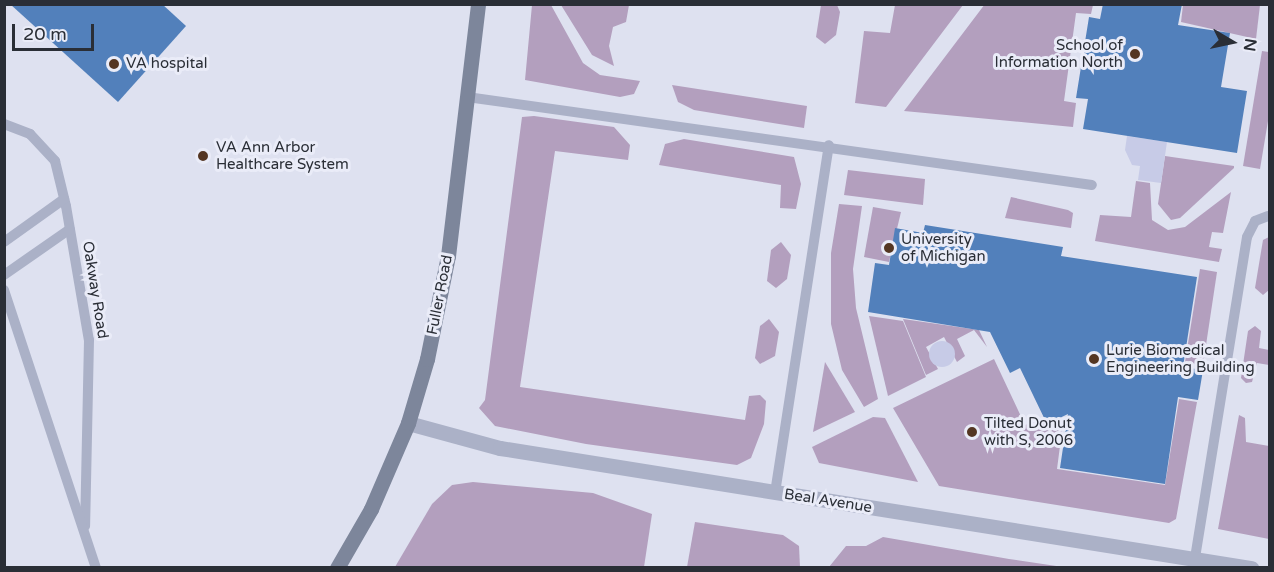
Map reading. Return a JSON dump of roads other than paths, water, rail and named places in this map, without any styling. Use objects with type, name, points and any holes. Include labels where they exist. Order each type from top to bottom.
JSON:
[{"type":"main road","name":"Fuller Road","points":[[337,567],[371,509],[408,423],[448,256],[478,4]]},
{"type":"street","name":"Beal Avenue","points":[[408,423],[500,448],[1251,567]]},
{"type":"lane","points":[[467,97],[829,145],[1092,185]]},
{"type":"lane","name":"Oakway Road","points":[[4,124],[30,134],[55,161],[64,199],[89,340],[85,526]]},
{"type":"lane","points":[[775,493],[829,145]]},
{"type":"lane","points":[[4,242],[64,199]]},
{"type":"lane","points":[[1195,558],[1247,237],[1255,221],[1268,216]]},
{"type":"lane","points":[[4,275],[70,229]]},
{"type":"lane","name":"Oakway Road","points":[[4,290],[85,526],[96,567]]},
{"type":"place","name":"School of Information North","points":[[1135,54]]},
{"type":"place","name":"VA hospital","points":[[114,64]]},
{"type":"place","name":"VA Ann Arbor Healthcare System","points":[[203,156]]},
{"type":"place","name":"University of Michigan","points":[[889,248]]},
{"type":"place","name":"Lurie Biomedical Engineering Building","points":[[1094,359]]},
{"type":"place","name":"Tilted Donut with S, 2006","points":[[972,432]]}]
